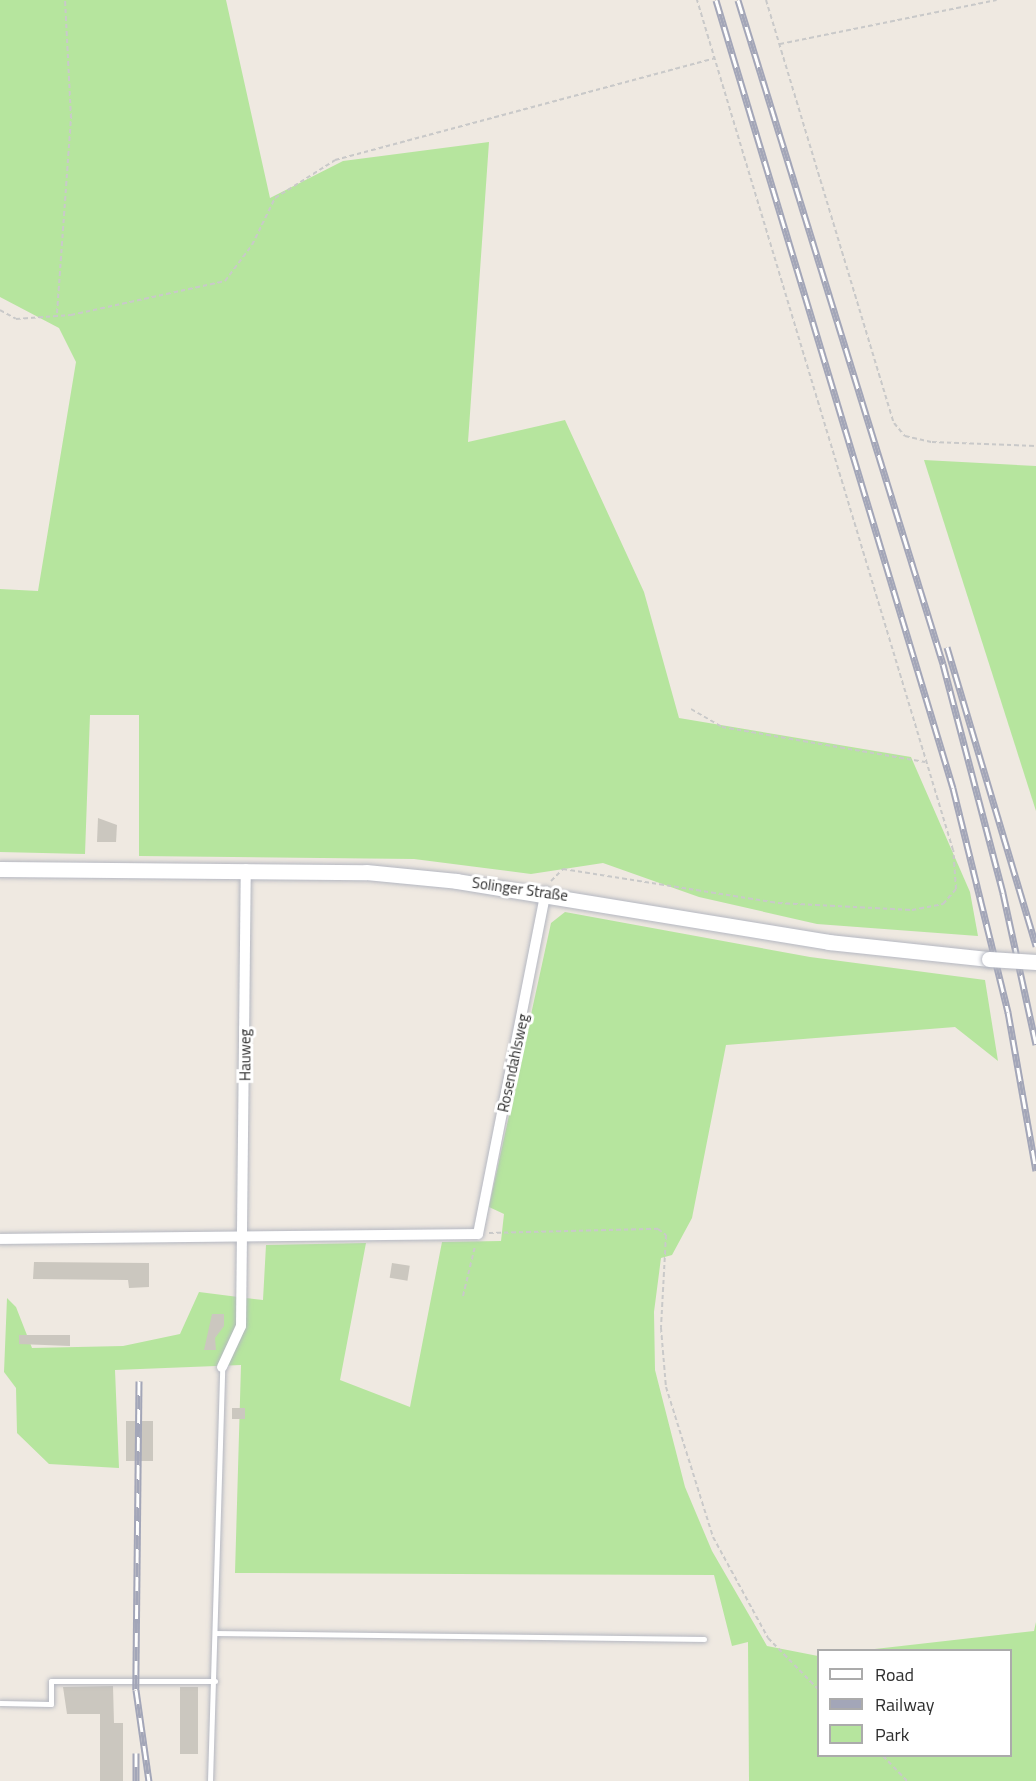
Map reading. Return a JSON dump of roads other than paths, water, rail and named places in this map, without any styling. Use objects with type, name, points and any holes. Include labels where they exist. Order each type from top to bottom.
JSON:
[{"type":"main road","name":"Solinger Straße","points":[[0,868],[366,872],[546,892],[830,942],[1036,962]]},
{"type":"street","name":"Hauweg","points":[[222,1367],[241,1326],[245,1240],[246,869]]},
{"type":"street","name":"Rosendahlsweg","points":[[245,1240],[478,1234],[546,892]]},
{"type":"street","points":[[0,1239],[245,1240]]},
{"type":"lane","points":[[210,1781],[215,1681],[222,1367]]},
{"type":"lane","points":[[216,1633],[704,1639]]},
{"type":"lane","points":[[0,1703],[51,1704],[51,1681],[215,1681]]},
{"type":"railway","points":[[716,0],[953,788],[1008,1012],[1036,1171]]},
{"type":"railway","points":[[738,0],[943,664],[1003,893],[1036,1044]]},
{"type":"railway","points":[[947,647],[1036,946]]},
{"type":"railway","points":[[139,1381],[136,1690],[149,1781]]},
{"type":"railway","points":[[136,1753],[136,1781]]}]
